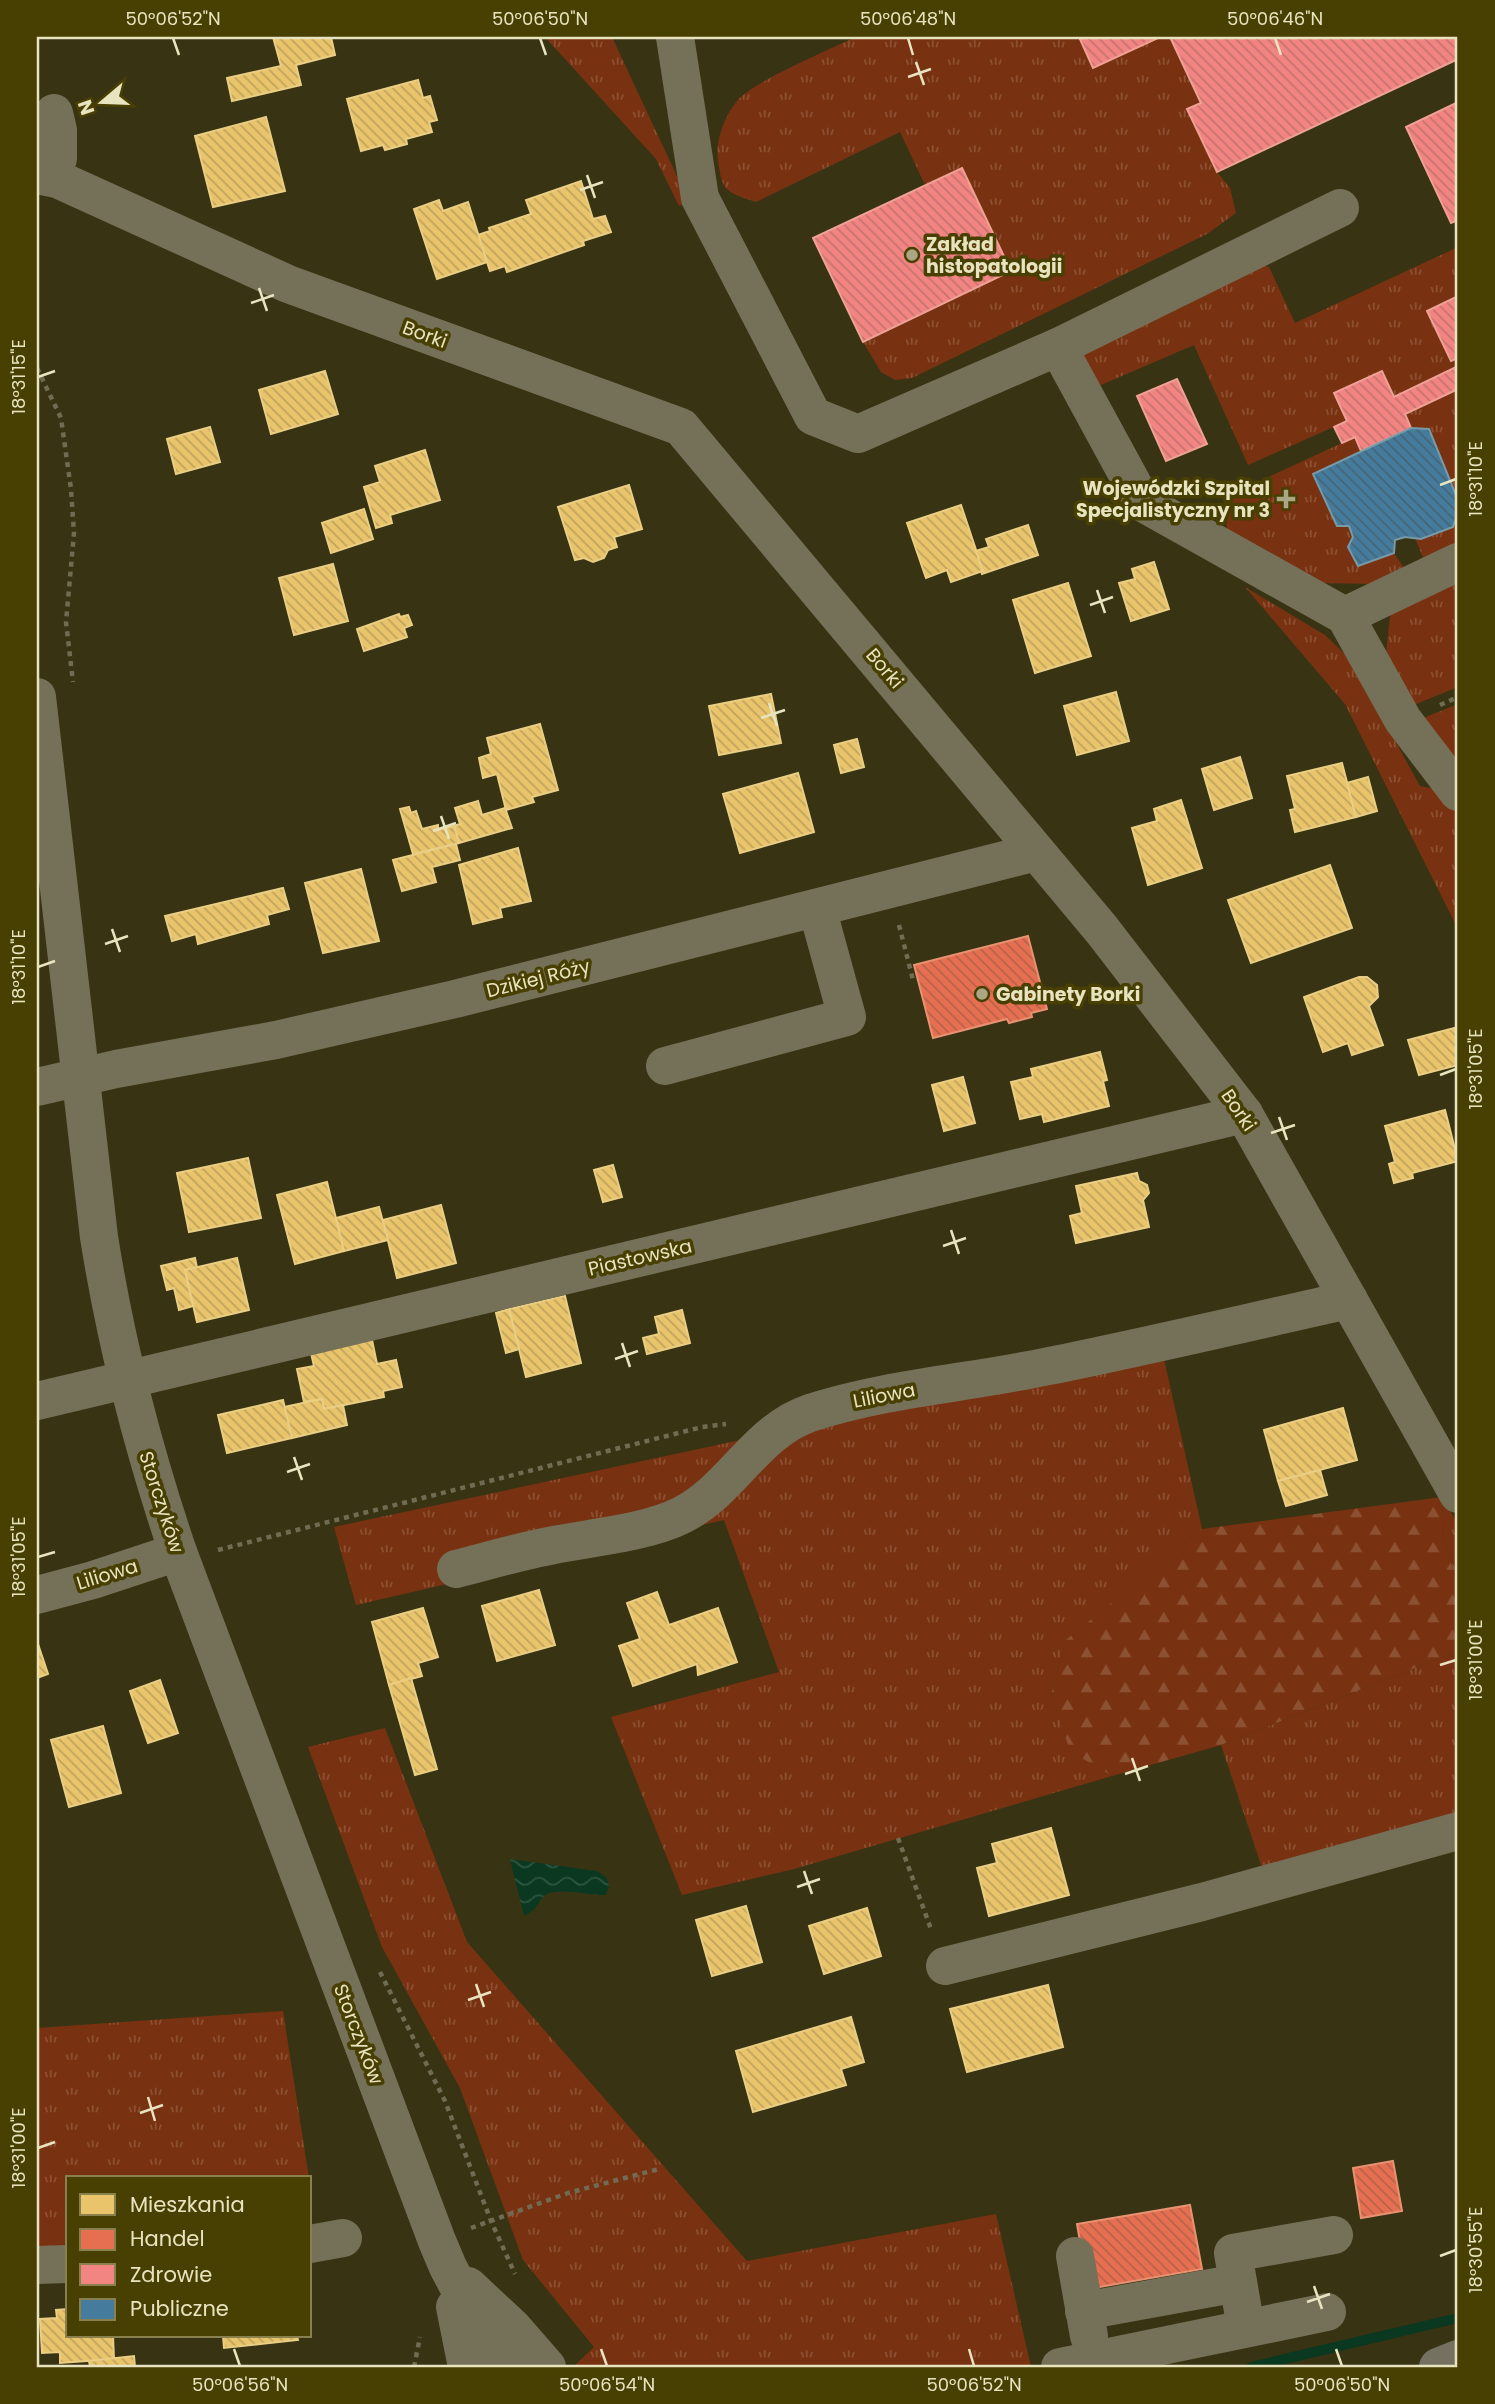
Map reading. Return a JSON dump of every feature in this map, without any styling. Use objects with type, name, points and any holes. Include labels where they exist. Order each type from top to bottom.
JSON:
[{"type":"main road","points":[[1438,2367],[1458,2359]]},
{"type":"street","points":[[675,37],[700,198],[813,416],[858,434],[1058,347],[1340,208]]},
{"type":"street","points":[[42,176],[58,159],[58,130],[54,113]]},
{"type":"street","name":"Borki","points":[[42,176],[288,284],[681,427],[1102,930],[1244,1114],[1458,1493]]},
{"type":"street","points":[[1058,347],[1143,503],[1345,616],[1404,720],[1458,792]]},
{"type":"street","points":[[1345,616],[1458,562]]},
{"type":"street","name":"Storczyków","points":[[37,697],[103,1258],[127,1380],[145,1448],[178,1552],[448,2267],[501,2367]]},
{"type":"street","name":"Dzikiej Róży","points":[[37,1087],[276,1041],[455,999],[1036,852]]},
{"type":"street","points":[[665,1066],[847,1017],[817,908]]},
{"type":"street","name":"Piastowska","points":[[37,1401],[1244,1114]]},
{"type":"street","name":"Liliowa","points":[[456,1569],[548,1546],[653,1526],[680,1516],[705,1502],[753,1450],[779,1430],[806,1415],[866,1396],[1047,1367],[1349,1300]]},
{"type":"street","name":"Liliowa","points":[[37,1595],[178,1552]]},
{"type":"street","points":[[945,1966],[1228,1895],[1458,1831]]},
{"type":"street","points":[[1246,2328],[1233,2253],[1334,2235]]},
{"type":"street","points":[[1074,2256],[1084,2311],[1076,2363],[1327,2312]]},
{"type":"street","points":[[37,2266],[66,2264]]},
{"type":"street","points":[[440,2367],[448,2267]]},
{"type":"street","points":[[448,2267],[513,2328],[547,2367]]},
{"type":"street","name":"Storczyków","points":[[448,2267],[467,2367]]},
{"type":"street","points":[[1084,2311],[1238,2283]]},
{"type":"path","points":[[891,890],[913,980]]},
{"type":"path","points":[[217,1550],[702,1427],[728,1424]]},
{"type":"path","points":[[898,1838],[945,1966]]},
{"type":"path","points":[[508,2214],[568,2193],[659,2169]]},
{"type":"green space","points":[[545,37],[612,37],[689,202],[679,206],[656,159]]},
{"type":"green space","points":[[856,37],[1079,37],[1093,68],[1160,37],[1170,37],[1201,103],[1188,110],[1217,172],[1230,188],[1236,213],[1207,234],[912,378],[895,380],[881,372],[863,342],[1011,271],[925,185],[900,132],[756,202],[727,189],[721,179],[717,153],[722,128],[729,113],[746,93],[775,75]]},
{"type":"green space","points":[[1458,247],[1458,296],[1427,311],[1451,361],[1458,358],[1458,366],[1394,397],[1381,371],[1334,393],[1347,421],[1248,465],[1194,345],[1101,385],[1090,380],[1081,370],[1083,340],[1251,261],[1269,267],[1295,323]]},
{"type":"green space","points":[[1458,389],[1458,500],[1429,430],[1411,428],[1405,414]]},
{"type":"green space","points":[[1355,437],[1361,451],[1313,474],[1337,526],[1349,526],[1353,537],[1348,547],[1358,566],[1394,553],[1404,568],[1376,584],[1317,583],[1226,530],[1230,498],[1247,487]]},
{"type":"green space","points":[[1458,512],[1458,549],[1426,565],[1415,538],[1453,527]]},
{"type":"green space","points":[[1458,576],[1458,687],[1404,709],[1386,654],[1391,607]]},
{"type":"green space","points":[[1245,587],[1325,635],[1349,658],[1420,786],[1435,789],[1458,807],[1458,929],[1345,704]]},
{"type":"green space","points":[[1458,704],[1458,787],[1411,723]]},
{"type":"green space","points":[[1162,1350],[1202,1529],[1066,1641],[1051,1694],[1070,1750],[1112,1776],[794,1869],[682,1895],[611,1717],[779,1672],[724,1520],[356,1605],[334,1527]]},
{"type":"green space","points":[[1442,1497],[1458,1524],[1458,1585],[1444,1542]]},
{"type":"green space","points":[[1442,1497],[1444,1542],[1458,1585],[1458,1651],[1221,1745],[1112,1776],[1070,1751],[1051,1694],[1066,1640],[1202,1529]]},
{"type":"green space","points":[[1458,1651],[1458,1818],[1263,1871],[1221,1745]]},
{"type":"green space","points":[[385,1728],[467,1942],[747,2261],[996,2214],[1031,2367],[574,2366],[594,2347],[523,2260],[460,2088],[382,1947],[308,1747]]},
{"type":"green space","points":[[283,2011],[309,2176],[66,2176],[66,2253],[37,2254],[37,2028]]},
{"type":"water","points":[[510,1859],[597,1871],[607,1878],[609,1887],[606,1895],[549,1893],[535,1909],[524,1916]]},
{"type":"building: Mieszkania","points":[[273,37],[331,37],[335,55],[296,65],[301,85],[232,101],[227,78],[281,66]]},
{"type":"building: Mieszkania","points":[[418,80],[423,98],[430,96],[437,120],[429,122],[432,132],[406,139],[407,144],[385,150],[383,145],[361,151],[347,99]]},
{"type":"building: Mieszkania","points":[[266,117],[285,191],[213,207],[195,136]]},
{"type":"building: Mieszkania","points":[[581,181],[593,219],[605,216],[611,232],[583,241],[584,245],[507,272],[505,266],[490,271],[478,235],[490,231],[489,228],[531,214],[526,200]]},
{"type":"building: Mieszkania","points":[[439,200],[443,211],[468,202],[487,262],[437,279],[414,209]]},
{"type":"building: Mieszkania","points":[[325,371],[338,414],[271,434],[259,390]]},
{"type":"building: Mieszkania","points":[[210,427],[220,462],[176,474],[167,439]]},
{"type":"building: Mieszkania","points":[[425,450],[440,500],[390,515],[392,523],[376,528],[364,487],[380,482],[375,466]]},
{"type":"building: Mieszkania","points":[[629,485],[642,529],[614,537],[617,547],[608,550],[604,558],[593,562],[584,558],[575,560],[558,507]]},
{"type":"building: Mieszkania","points":[[961,505],[983,571],[951,582],[947,570],[926,578],[907,523]]},
{"type":"building: Mieszkania","points":[[364,509],[373,539],[331,553],[322,523]]},
{"type":"building: Mieszkania","points":[[1028,525],[1038,555],[982,574],[976,551],[989,547],[986,539]]},
{"type":"building: Mieszkania","points":[[1154,562],[1169,609],[1131,621],[1119,583],[1135,579],[1132,569]]},
{"type":"building: Mieszkania","points":[[333,564],[348,621],[294,635],[279,578]]},
{"type":"building: Mieszkania","points":[[1068,583],[1091,656],[1035,673],[1013,600]]},
{"type":"building: Mieszkania","points":[[399,614],[400,617],[408,615],[412,625],[404,628],[407,637],[364,651],[357,629]]},
{"type":"building: Mieszkania","points":[[1116,692],[1129,741],[1077,755],[1064,706]]},
{"type":"building: Mieszkania","points":[[771,694],[781,743],[719,755],[709,706]]},
{"type":"building: Mieszkania","points":[[540,724],[558,790],[532,797],[534,802],[506,810],[497,774],[483,778],[479,758],[491,754],[487,738]]},
{"type":"building: Mieszkania","points":[[857,739],[864,767],[841,773],[834,745]]},
{"type":"building: Mieszkania","points":[[1240,757],[1252,798],[1214,810],[1202,769]]},
{"type":"building: Mieszkania","points":[[1342,763],[1356,817],[1295,832],[1290,810],[1295,809],[1287,776]]},
{"type":"building: Mieszkania","points":[[798,773],[814,832],[740,853],[723,794]]},
{"type":"building: Mieszkania","points":[[1368,777],[1377,811],[1356,817],[1347,783]]},
{"type":"building: Mieszkania","points":[[1181,800],[1202,868],[1148,885],[1132,828],[1157,821],[1154,809]]},
{"type":"building: Mieszkania","points":[[478,801],[482,815],[505,808],[512,828],[459,843],[454,826],[460,824],[455,808]]},
{"type":"building: Mieszkania","points":[[409,807],[411,813],[416,811],[422,829],[438,825],[438,830],[454,826],[459,843],[413,854],[400,809]]},
{"type":"building: Mieszkania","points":[[456,844],[460,860],[432,867],[436,882],[402,891],[393,860]]},
{"type":"building: Mieszkania","points":[[518,848],[531,901],[500,908],[502,917],[473,924],[459,865]]},
{"type":"building: Mieszkania","points":[[1330,865],[1352,928],[1251,963],[1228,900]]},
{"type":"building: Mieszkania","points":[[361,869],[379,941],[323,953],[305,883]]},
{"type":"building: Mieszkania","points":[[283,888],[289,909],[267,915],[269,924],[198,944],[196,934],[172,941],[165,916]]},
{"type":"building: Mieszkania","points":[[1359,977],[1367,977],[1377,985],[1378,997],[1369,1006],[1383,1045],[1352,1055],[1348,1043],[1323,1052],[1304,997]]},
{"type":"building: Mieszkania","points":[[1458,1027],[1458,1065],[1419,1075],[1408,1040]]},
{"type":"building: Mieszkania","points":[[1100,1052],[1107,1080],[1103,1081],[1109,1106],[1044,1122],[1042,1114],[1020,1119],[1011,1082],[1033,1077],[1031,1069]]},
{"type":"building: Mieszkania","points":[[963,1077],[975,1123],[944,1131],[932,1085]]},
{"type":"building: Mieszkania","points":[[1445,1110],[1458,1161],[1412,1173],[1413,1178],[1394,1183],[1389,1164],[1395,1162],[1385,1126]]},
{"type":"building: Mieszkania","points":[[248,1158],[261,1218],[189,1232],[177,1173]]},
{"type":"building: Mieszkania","points":[[613,1165],[622,1197],[603,1202],[594,1170]]},
{"type":"building: Mieszkania","points":[[1137,1173],[1139,1181],[1147,1185],[1149,1193],[1143,1200],[1149,1227],[1076,1243],[1070,1216],[1082,1213],[1076,1186]]},
{"type":"building: Mieszkania","points":[[327,1182],[344,1251],[295,1264],[277,1195]]},
{"type":"building: Mieszkania","points":[[441,1205],[456,1263],[397,1278],[383,1220]]},
{"type":"building: Mieszkania","points":[[379,1207],[388,1240],[344,1251],[336,1218]]},
{"type":"building: Mieszkania","points":[[195,1258],[197,1268],[185,1270],[193,1306],[179,1310],[174,1288],[167,1290],[161,1266]]},
{"type":"building: Mieszkania","points":[[237,1258],[249,1310],[197,1322],[185,1270]]},
{"type":"building: Mieszkania","points":[[565,1296],[581,1363],[526,1377],[509,1309]]},
{"type":"building: Mieszkania","points":[[509,1309],[519,1349],[506,1353],[496,1313]]},
{"type":"building: Mieszkania","points":[[682,1310],[690,1343],[647,1354],[643,1338],[659,1334],[655,1317]]},
{"type":"building: Mieszkania","points":[[372,1340],[377,1364],[396,1360],[402,1387],[383,1391],[384,1397],[324,1409],[322,1399],[304,1402],[297,1369],[314,1366],[311,1353]]},
{"type":"building: Mieszkania","points":[[322,1399],[324,1409],[343,1405],[347,1425],[292,1438],[284,1407]]},
{"type":"building: Mieszkania","points":[[283,1400],[292,1438],[227,1453],[218,1415]]},
{"type":"building: Mieszkania","points":[[1343,1408],[1357,1460],[1278,1481],[1264,1430]]},
{"type":"building: Mieszkania","points":[[1320,1470],[1327,1495],[1286,1506],[1278,1481]]},
{"type":"building: Mieszkania","points":[[539,1590],[555,1645],[497,1661],[482,1606]]},
{"type":"building: Mieszkania","points":[[657,1592],[669,1625],[718,1608],[737,1662],[698,1675],[697,1664],[633,1686],[619,1646],[640,1639],[627,1603]]},
{"type":"building: Mieszkania","points":[[423,1608],[438,1657],[418,1663],[422,1676],[389,1685],[372,1622]]},
{"type":"building: Mieszkania","points":[[37,1641],[48,1674],[37,1678]]},
{"type":"building: Mieszkania","points":[[411,1678],[437,1769],[415,1775],[389,1685]]},
{"type":"building: Mieszkania","points":[[160,1680],[178,1733],[148,1743],[130,1691]]},
{"type":"building: Mieszkania","points":[[103,1726],[121,1793],[69,1807],[51,1740]]},
{"type":"building: Mieszkania","points":[[1051,1828],[1069,1895],[989,1916],[977,1868],[997,1863],[992,1844]]},
{"type":"building: Mieszkania","points":[[746,1906],[762,1962],[712,1976],[696,1920]]},
{"type":"building: Mieszkania","points":[[867,1908],[881,1956],[824,1974],[809,1926]]},
{"type":"building: Mieszkania","points":[[1048,1985],[1063,2047],[967,2072],[950,2009]]},
{"type":"building: Mieszkania","points":[[851,2017],[864,2062],[841,2069],[846,2085],[753,2112],[736,2051]]},
{"type":"building: Mieszkania","points":[[66,2309],[66,2338],[113,2338],[114,2359],[60,2363],[60,2352],[42,2353],[40,2319],[57,2318],[56,2310]]},
{"type":"building: Mieszkania","points":[[223,2338],[298,2340],[224,2348]]},
{"type":"building: Mieszkania","points":[[134,2356],[135,2367],[90,2367],[89,2361]]},
{"type":"building: Handel","name":"Gabinety Borki","points":[[1028,936],[1047,1009],[1031,1013],[1032,1017],[1009,1023],[1007,1019],[933,1038],[914,965]]},
{"type":"building: Handel","points":[[1393,2161],[1402,2211],[1361,2218],[1353,2168]]},
{"type":"building: Handel","points":[[1190,2205],[1202,2269],[1088,2289],[1077,2224]]},
{"type":"building: Zdrowie","points":[[1079,37],[1160,37],[1093,68]]},
{"type":"building: Zdrowie","points":[[1170,37],[1458,37],[1458,59],[1217,172],[1187,109],[1201,103]]},
{"type":"building: Zdrowie","points":[[1458,102],[1458,220],[1451,223],[1406,127]]},
{"type":"building: Zdrowie","name":"Zakład histopatologii","points":[[962,168],[1011,271],[863,342],[813,238]]},
{"type":"building: Zdrowie","points":[[1458,296],[1458,358],[1451,361],[1427,311]]},
{"type":"building: Zdrowie","points":[[1458,366],[1458,389],[1405,414],[1411,428],[1361,451],[1355,437],[1342,443],[1334,427],[1347,421],[1334,393],[1382,371],[1394,397]]},
{"type":"building: Zdrowie","points":[[1177,379],[1207,444],[1166,461],[1137,396]]},
{"type":"building: Publiczne","points":[[1411,428],[1429,429],[1458,500],[1458,512],[1453,527],[1421,539],[1405,537],[1395,540],[1394,553],[1358,566],[1348,547],[1353,537],[1349,526],[1337,526],[1313,474]]},
{"type":"waterway","points":[[1251,2367],[1458,2318]]},
{"type":"place","name":"Zakład histopatologii","points":[[912,255]]},
{"type":"place","name":"Wojewódzki Szpital Specjalistyczny nr 3","points":[[1286,499]]},
{"type":"place","name":"Gabinety Borki","points":[[982,994]]}]
